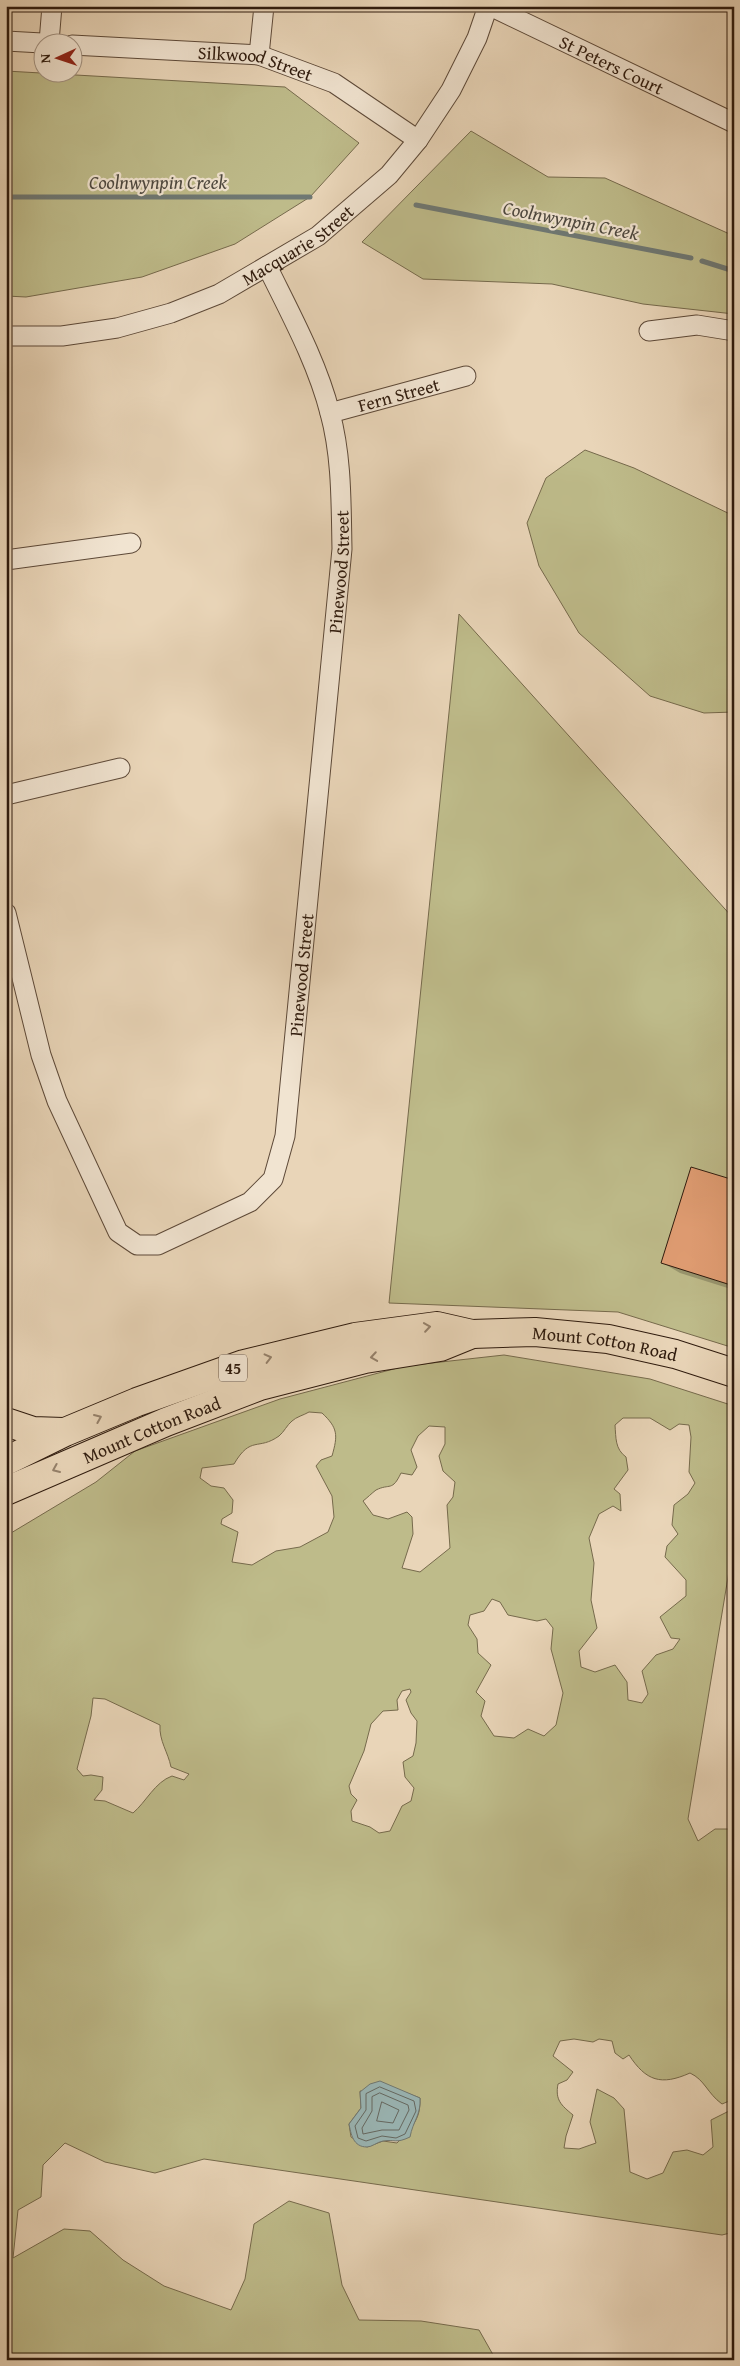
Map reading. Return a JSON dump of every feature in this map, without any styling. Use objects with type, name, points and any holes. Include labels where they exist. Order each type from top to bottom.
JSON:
[{"type":"main road","name":"Mount Cotton Road","points":[[8,1457],[137,1402],[244,1364],[355,1337],[437,1326],[472,1334],[535,1332],[608,1339],[675,1354],[734,1373]]},
{"type":"main road","name":"Mount Cotton Road","points":[[10,1488],[166,1422],[260,1386],[365,1359],[440,1347],[472,1334]]},
{"type":"main road","points":[[6,1422],[32,1431],[65,1432]]},
{"type":"street","points":[[50,32],[52,6]]},
{"type":"street","points":[[259,55],[264,6]]},
{"type":"street","name":"St Peters Court","points":[[489,6],[734,123]]},
{"type":"street","name":"Macquarie Street","points":[[6,336],[62,336],[117,328],[171,314],[218,294],[318,236],[389,175],[418,140],[451,90],[489,6]]},
{"type":"street","points":[[6,41],[32,42]]},
{"type":"street","name":"Silkwood Street","points":[[82,46],[259,55],[334,83],[418,140]]},
{"type":"street","name":"Pinewood Street","points":[[6,913],[41,1055],[58,1101],[118,1232],[136,1246],[158,1245],[250,1202],[273,1179],[285,1136],[342,549],[340,479],[330,413],[304,341],[267,266]]},
{"type":"street","points":[[649,331],[697,325],[734,331]]},
{"type":"street","name":"Fern Street","points":[[330,413],[466,376]]},
{"type":"street","points":[[6,560],[131,543]]},
{"type":"street","points":[[6,795],[120,768]]},
{"type":"street","points":[[8,1457],[10,1488]]},
{"type":"shaded area","points":[[6,71],[32,72],[32,82],[82,82],[82,75],[285,87],[359,143],[310,197],[235,244],[142,277],[26,297],[6,296]]},
{"type":"shaded area","points":[[471,131],[548,177],[605,178],[734,236],[734,314],[643,304],[552,284],[423,279],[362,242]]},
{"type":"shaded area","points":[[585,450],[634,468],[734,516],[734,712],[704,713],[650,696],[579,633],[539,566],[527,523],[546,478]]},
{"type":"shaded area","points":[[459,614],[734,919],[734,1348],[618,1312],[389,1303]]},
{"type":"shaded area","points":[[504,1355],[650,1379],[734,1406],[734,1557],[730,1565],[688,1819],[698,1841],[715,1829],[734,1829],[734,2099],[722,2104],[699,2079],[690,2073],[662,2080],[648,2076],[635,2064],[629,2055],[623,2059],[615,2053],[612,2041],[599,2039],[593,2042],[574,2039],[560,2041],[553,2056],[573,2072],[567,2080],[558,2084],[557,2090],[560,2102],[573,2115],[564,2148],[579,2149],[596,2143],[590,2122],[597,2089],[614,2098],[624,2109],[630,2172],[647,2179],[663,2173],[673,2152],[687,2150],[703,2155],[713,2147],[711,2120],[731,2110],[734,2111],[734,2232],[722,2235],[204,2159],[155,2173],[105,2162],[65,2143],[43,2165],[41,2197],[18,2210],[13,2258],[64,2229],[90,2231],[123,2260],[164,2286],[231,2310],[245,2279],[254,2224],[289,2201],[329,2213],[342,2285],[359,2320],[421,2321],[479,2330],[496,2360],[6,2360],[6,1536],[96,1482],[135,1451],[280,1399],[405,1366]],"holes":[[[309,1412],[322,1413],[334,1428],[336,1437],[332,1456],[321,1460],[316,1466],[332,1496],[334,1517],[328,1532],[300,1547],[276,1551],[252,1565],[232,1562],[238,1532],[221,1524],[222,1519],[232,1513],[233,1500],[224,1488],[211,1486],[200,1478],[202,1468],[234,1464],[250,1446],[266,1443],[279,1436],[294,1420]],[[623,1418],[650,1418],[670,1430],[679,1424],[689,1425],[691,1437],[689,1472],[695,1483],[688,1494],[674,1505],[672,1525],[678,1534],[667,1546],[665,1557],[686,1580],[686,1596],[660,1617],[671,1638],[680,1639],[673,1649],[656,1655],[642,1671],[648,1694],[642,1703],[628,1700],[627,1682],[615,1665],[595,1672],[581,1667],[579,1651],[597,1628],[591,1600],[594,1563],[589,1538],[599,1514],[613,1506],[621,1511],[620,1494],[614,1489],[628,1470],[626,1457],[618,1447],[615,1425]],[[429,1426],[445,1427],[445,1444],[439,1456],[443,1471],[455,1482],[453,1497],[447,1505],[450,1548],[420,1572],[402,1568],[413,1534],[412,1517],[407,1512],[388,1519],[373,1515],[363,1501],[376,1490],[393,1485],[401,1473],[412,1475],[417,1467],[411,1450],[418,1436]],[[492,1599],[500,1602],[508,1615],[537,1621],[546,1619],[553,1628],[551,1649],[563,1693],[556,1725],[544,1736],[528,1729],[514,1738],[494,1736],[481,1716],[485,1701],[476,1692],[491,1665],[478,1653],[477,1639],[468,1625],[470,1615],[484,1611]],[[410,1689],[411,1692],[406,1700],[411,1713],[417,1721],[416,1743],[413,1756],[403,1762],[405,1777],[414,1788],[411,1801],[402,1806],[390,1831],[379,1833],[370,1827],[352,1821],[351,1811],[357,1800],[351,1794],[349,1786],[364,1751],[371,1724],[383,1711],[398,1710],[397,1700],[402,1691]],[[93,1698],[105,1699],[160,1725],[162,1741],[171,1767],[189,1774],[184,1780],[172,1776],[166,1779],[156,1787],[133,1813],[105,1801],[94,1800],[102,1790],[103,1777],[83,1776],[77,1769],[91,1716]],[[360,2091],[407,2093],[420,2098],[417,2118],[411,2128],[397,2143],[383,2141],[367,2147],[351,2137],[349,2124],[361,2108]]]},
{"type":"water","points":[[380,2081],[420,2098],[418,2114],[410,2137],[398,2141],[383,2141],[369,2147],[362,2146],[354,2139],[349,2124],[361,2108],[360,2092],[370,2084]]},
{"type":"building","points":[[691,1167],[734,1180],[734,1286],[661,1263]]},
{"type":"waterway","name":"Coolnwynpin Creek","points":[[6,197],[310,197]]},
{"type":"waterway","name":"Coolnwynpin Creek","points":[[416,205],[691,258]]},
{"type":"waterway","name":"Coolnwynpin Creek","points":[[702,261],[734,271]]}]
